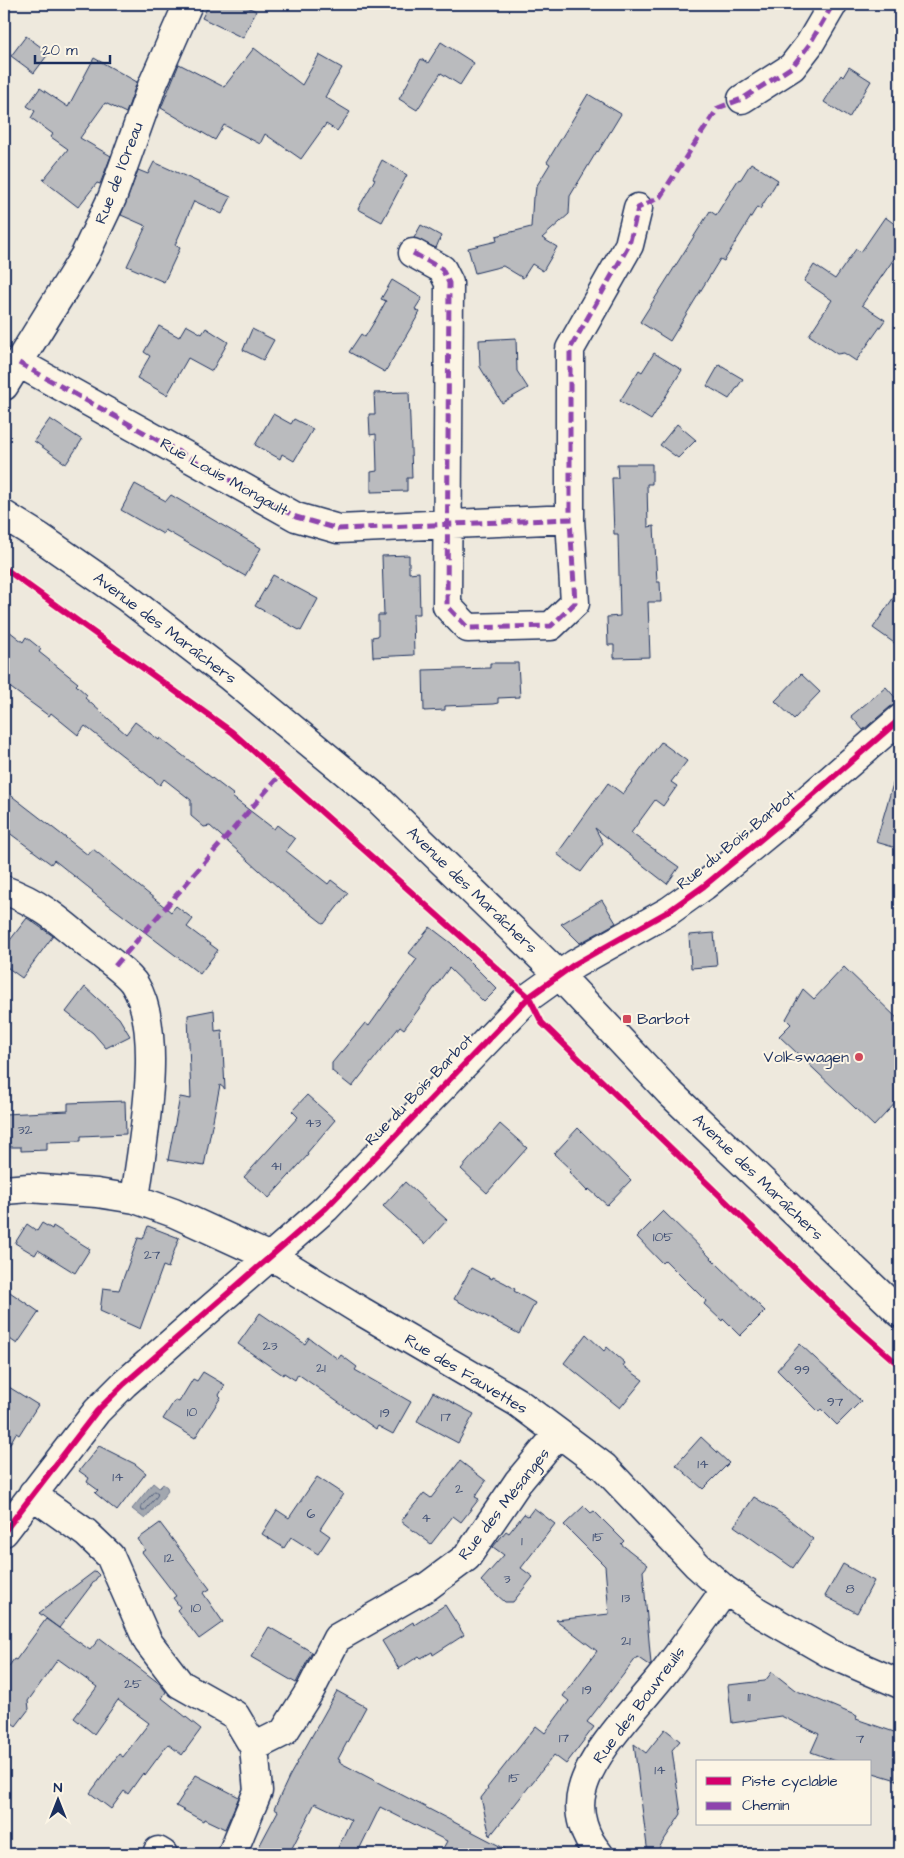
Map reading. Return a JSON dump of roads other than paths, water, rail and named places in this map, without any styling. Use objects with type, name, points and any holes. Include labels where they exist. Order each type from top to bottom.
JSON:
[{"type":"street","name":"Rue de l'Oreau","points":[[4,386],[85,255],[108,206],[152,86],[188,4]]},
{"type":"street","points":[[742,99],[792,67],[809,45],[833,4]]},
{"type":"street","points":[[413,253],[442,269],[449,282],[447,606],[468,628],[552,626],[575,603],[570,520],[570,349],[629,245],[638,208]]},
{"type":"street","name":"Rue Louis Mongault","points":[[19,363],[296,517],[338,529],[570,520]]},
{"type":"street","name":"Avenue des Maraîchers","points":[[4,515],[41,538],[126,597],[230,677],[378,799],[559,975],[669,1092],[900,1313]]},
{"type":"street","name":"Rue du Bois Barbot","points":[[4,1532],[97,1411],[124,1384],[326,1208],[529,997],[559,975],[668,912],[704,886],[777,826],[900,719]]},
{"type":"street","points":[[4,890],[28,899],[58,920],[135,984],[144,1004],[150,1046],[150,1070],[145,1126],[135,1199]]},
{"type":"street","name":"Rue des Fauvettes","points":[[4,1190],[29,1188],[135,1199],[174,1213],[270,1256],[517,1402],[604,1467],[697,1565],[725,1590],[758,1612],[831,1654],[900,1684]]},
{"type":"street","name":"Rue des Mésanges","points":[[254,1747],[284,1732],[310,1689],[337,1638],[428,1586],[467,1557],[518,1482],[558,1434]]},
{"type":"street","points":[[33,1493],[41,1501],[86,1533],[110,1556],[148,1642],[180,1684],[235,1715],[254,1747],[258,1792],[232,1854]]},
{"type":"street","name":"Rue des Bouvreuils","points":[[599,1854],[590,1843],[583,1825],[580,1805],[581,1792],[589,1772],[609,1740],[664,1673],[725,1590]]},
{"type":"water","points":[[153,1483],[159,1488],[163,1484],[167,1487],[168,1491],[145,1519],[132,1509]]},
{"type":"place","name":"Barbot","points":[[627,1019]]},
{"type":"place","name":"Volkswagen","points":[[859,1057]]}]
